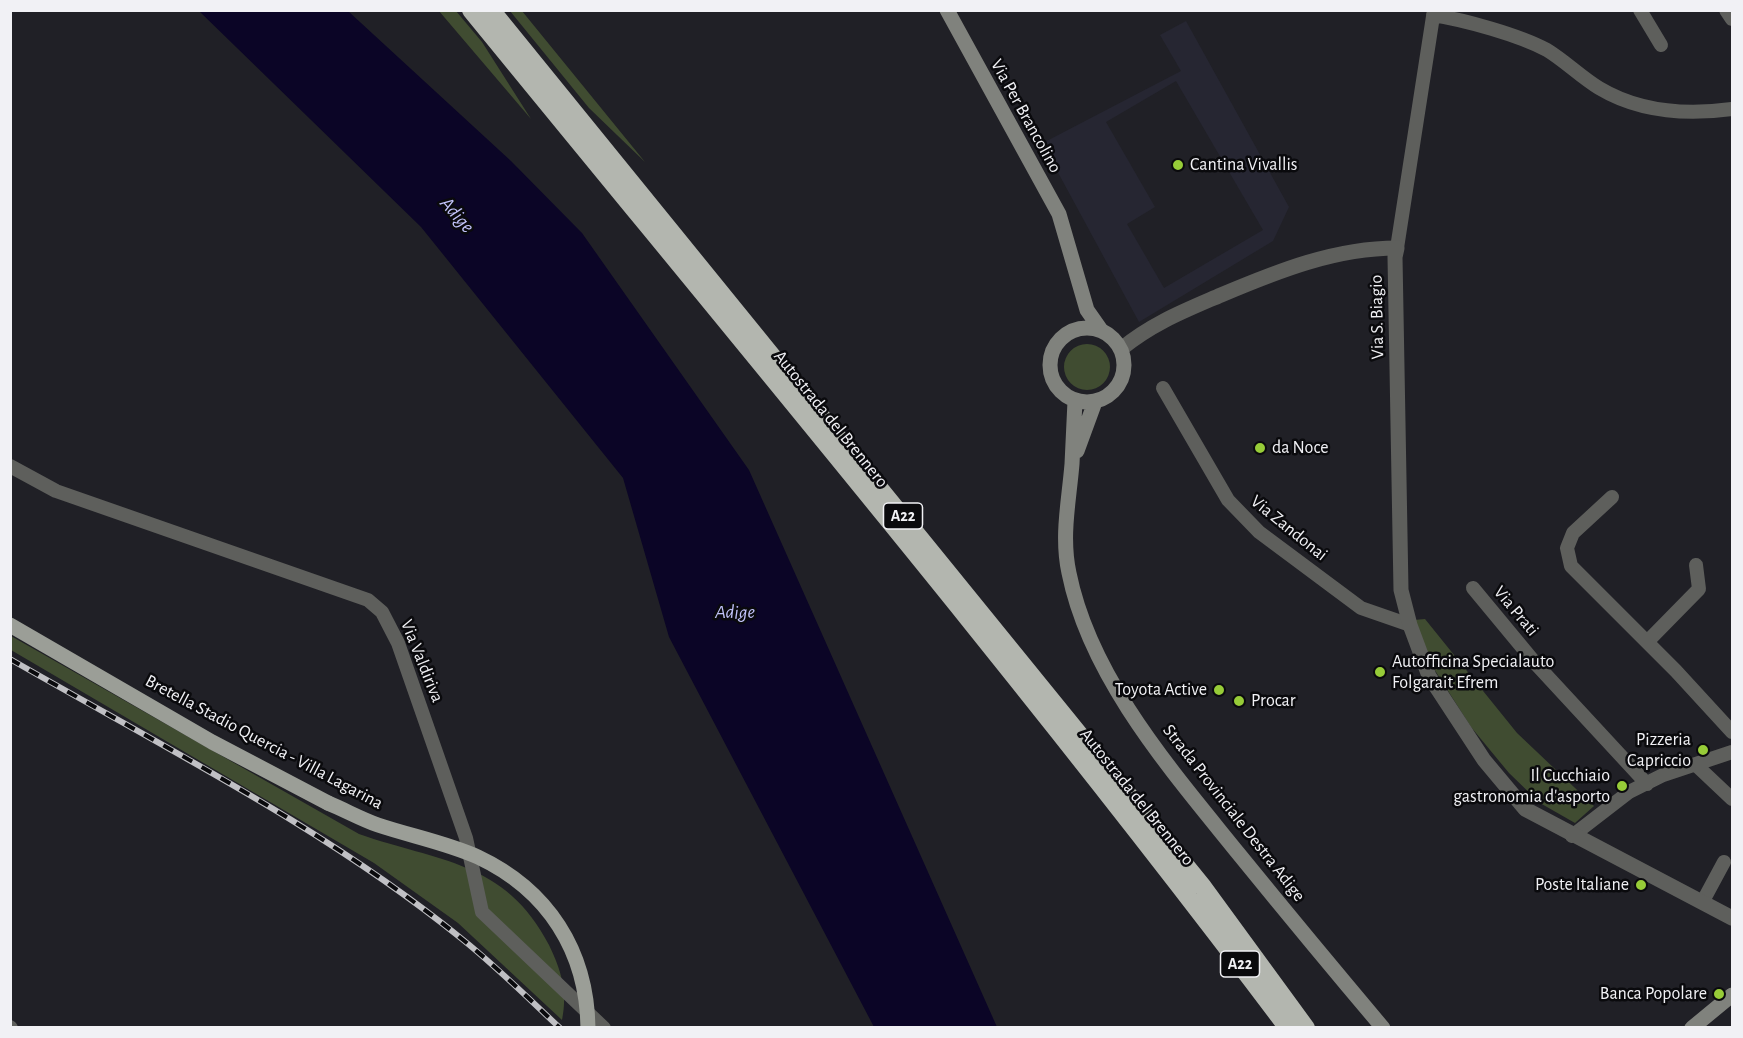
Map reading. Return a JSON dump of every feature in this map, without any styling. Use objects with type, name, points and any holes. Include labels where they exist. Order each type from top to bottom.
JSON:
[{"type":"highway","name":"Autostrada del Brennero","points":[[471,10],[1100,783],[1192,899],[1288,1028]]},
{"type":"highway","name":"Autostrada del Brennero","points":[[491,10],[1203,886],[1306,1028]]},
{"type":"main road","name":"Via Per Brancolino","points":[[947,10],[1059,214],[1067,242]]},
{"type":"main road","points":[[1067,242],[1080,318],[1079,329]]},
{"type":"main road","points":[[1067,242],[1087,310],[1101,330],[1109,335],[1120,349],[1124,360],[1121,381],[1114,391],[1095,402],[1075,401],[1056,386],[1050,363],[1059,341],[1068,333],[1079,329],[1101,330]]},
{"type":"main road","name":"Strada Provinciale Destra Adige","points":[[1075,401],[1072,465],[1064,533],[1068,570],[1078,612],[1108,675],[1126,706],[1211,820],[1383,1028]]},
{"type":"main road","name":"Strada Provinciale Destra Adige","points":[[1072,465],[1095,402]]},
{"type":"main road","name":"Bretella Stadio Quercia - Villa Lagarina","points":[[10,625],[212,742],[328,802],[377,825],[478,857],[519,882],[551,915],[575,954],[586,991],[588,1028]]},
{"type":"main road","points":[[1692,1028],[1732,995]]},
{"type":"street","points":[[1640,10],[1661,45]]},
{"type":"street","points":[[1726,10],[1732,19]]},
{"type":"street","points":[[1433,13],[1547,51],[1602,89],[1629,101],[1662,109],[1701,113],[1732,109]]},
{"type":"street","name":"Via S. Biagio","points":[[1433,13],[1395,257],[1401,590],[1410,625],[1429,676],[1484,760],[1525,808],[1572,836],[1701,894],[1732,918]]},
{"type":"street","points":[[1120,349],[1146,328],[1291,266],[1374,248],[1397,248]]},
{"type":"street","name":"Via Zandonai","points":[[1163,388],[1228,500],[1259,532],[1361,608],[1410,625]]},
{"type":"street","name":"Via Valdiriva","points":[[10,466],[56,491],[368,600],[382,612],[398,643],[439,756],[466,838],[482,912],[604,1028]]},
{"type":"street","points":[[1612,497],[1573,533],[1567,548],[1571,566],[1732,732]]},
{"type":"street","points":[[1647,642],[1699,589],[1696,565]]},
{"type":"street","name":"Via Prati","points":[[1473,588],[1556,685],[1647,784]]},
{"type":"street","points":[[1572,836],[1629,792],[1663,775],[1732,752]]},
{"type":"street","points":[[1696,765],[1732,799]]},
{"type":"street","points":[[1701,894],[1724,862]]},
{"type":"shaded area","points":[[1186,21],[1289,207],[1273,241],[1139,322],[1055,167],[1039,145],[1181,71],[1160,35]],"holes":[[[1176,81],[1263,230],[1164,288],[1127,224],[1155,207],[1106,122]]]},
{"type":"green space","points":[[439,11],[456,11],[482,42],[531,119]]},
{"type":"green space","points":[[510,11],[522,11],[645,162],[589,108]]},
{"type":"green space","points":[[1087,344],[1096,345],[1104,350],[1109,358],[1109,376],[1104,384],[1096,389],[1087,390],[1078,389],[1070,384],[1065,376],[1064,367],[1065,358],[1070,350],[1078,345]]},
{"type":"green space","points":[[1425,619],[1517,733],[1594,806],[1575,823],[1540,803],[1509,773],[1471,727],[1429,661],[1414,620]]},
{"type":"green space","points":[[11,636],[359,834],[442,859],[490,880],[512,896],[531,917],[549,945],[557,963],[564,991],[562,1020],[458,923],[374,863],[11,650]]},
{"type":"water","name":"Adige","points":[[199,11],[348,11],[511,161],[582,233],[749,470],[997,1027],[874,1027],[669,637],[623,478],[421,227]]},
{"type":"railway","points":[[10,659],[242,790],[355,861],[462,939],[560,1028]]},
{"type":"place","name":"Cantina Vivallis","points":[[1178,165]]},
{"type":"place","name":"da Noce","points":[[1260,448]]},
{"type":"place","name":"Autofficina Specialauto Folgarait Efrem","points":[[1380,672]]},
{"type":"place","name":"Toyota Active","points":[[1219,690]]},
{"type":"place","name":"Procar","points":[[1239,701]]},
{"type":"place","name":"Pizzeria Capriccio","points":[[1703,750]]},
{"type":"place","name":"Il Cucchiaio gastronomia d'asporto","points":[[1622,786]]},
{"type":"place","name":"Poste Italiane","points":[[1641,885]]},
{"type":"place","name":"Banca Popolare","points":[[1719,994]]}]
